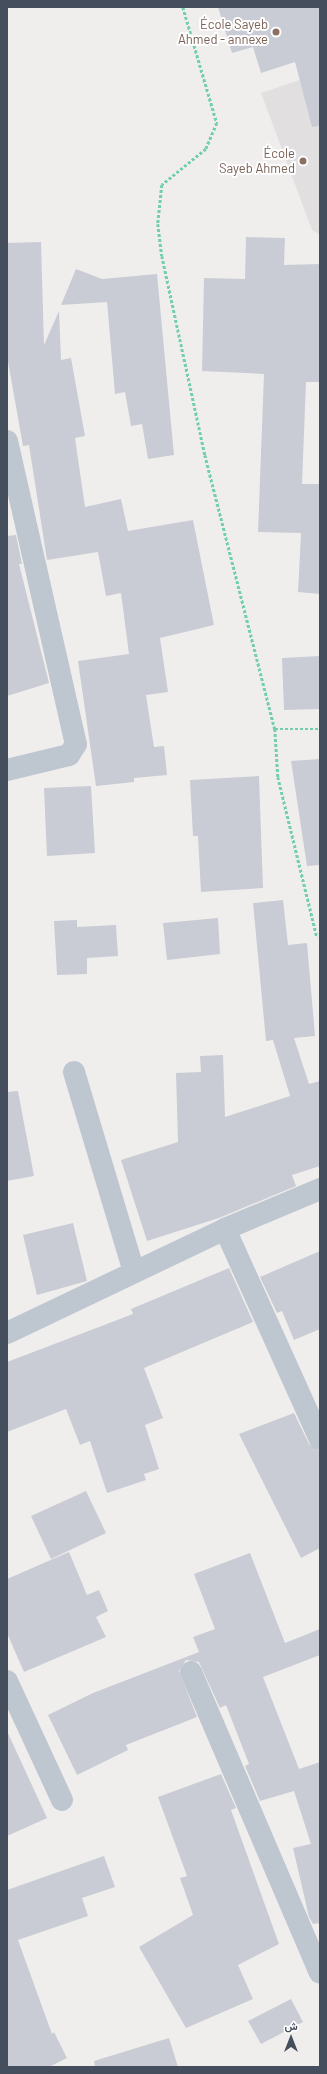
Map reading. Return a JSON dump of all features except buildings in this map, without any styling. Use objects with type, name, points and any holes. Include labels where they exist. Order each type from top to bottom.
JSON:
[{"type":"street","points":[[7,441],[76,744],[69,755],[7,770]]},
{"type":"street","points":[[74,1072],[134,1272]]},
{"type":"street","points":[[7,1333],[225,1229],[320,1188]]},
{"type":"street","points":[[225,1229],[320,1439]]},
{"type":"street","points":[[191,1672],[320,1973]]},
{"type":"street","points":[[7,1681],[62,1800]]},
{"type":"path","points":[[183,7],[217,123],[206,149],[162,185],[158,224],[162,256],[205,455],[275,729],[278,777],[317,937]]},
{"type":"path","points":[[275,729],[320,729]]},
{"type":"shaded area","name":"École Sayeb Ahmed","points":[[320,73],[320,235],[312,230],[261,93]]},
{"type":"place","name":"École Sayeb Ahmed - annexe","points":[[276,32]]},
{"type":"place","name":"École Sayeb Ahmed","points":[[303,161]]}]
